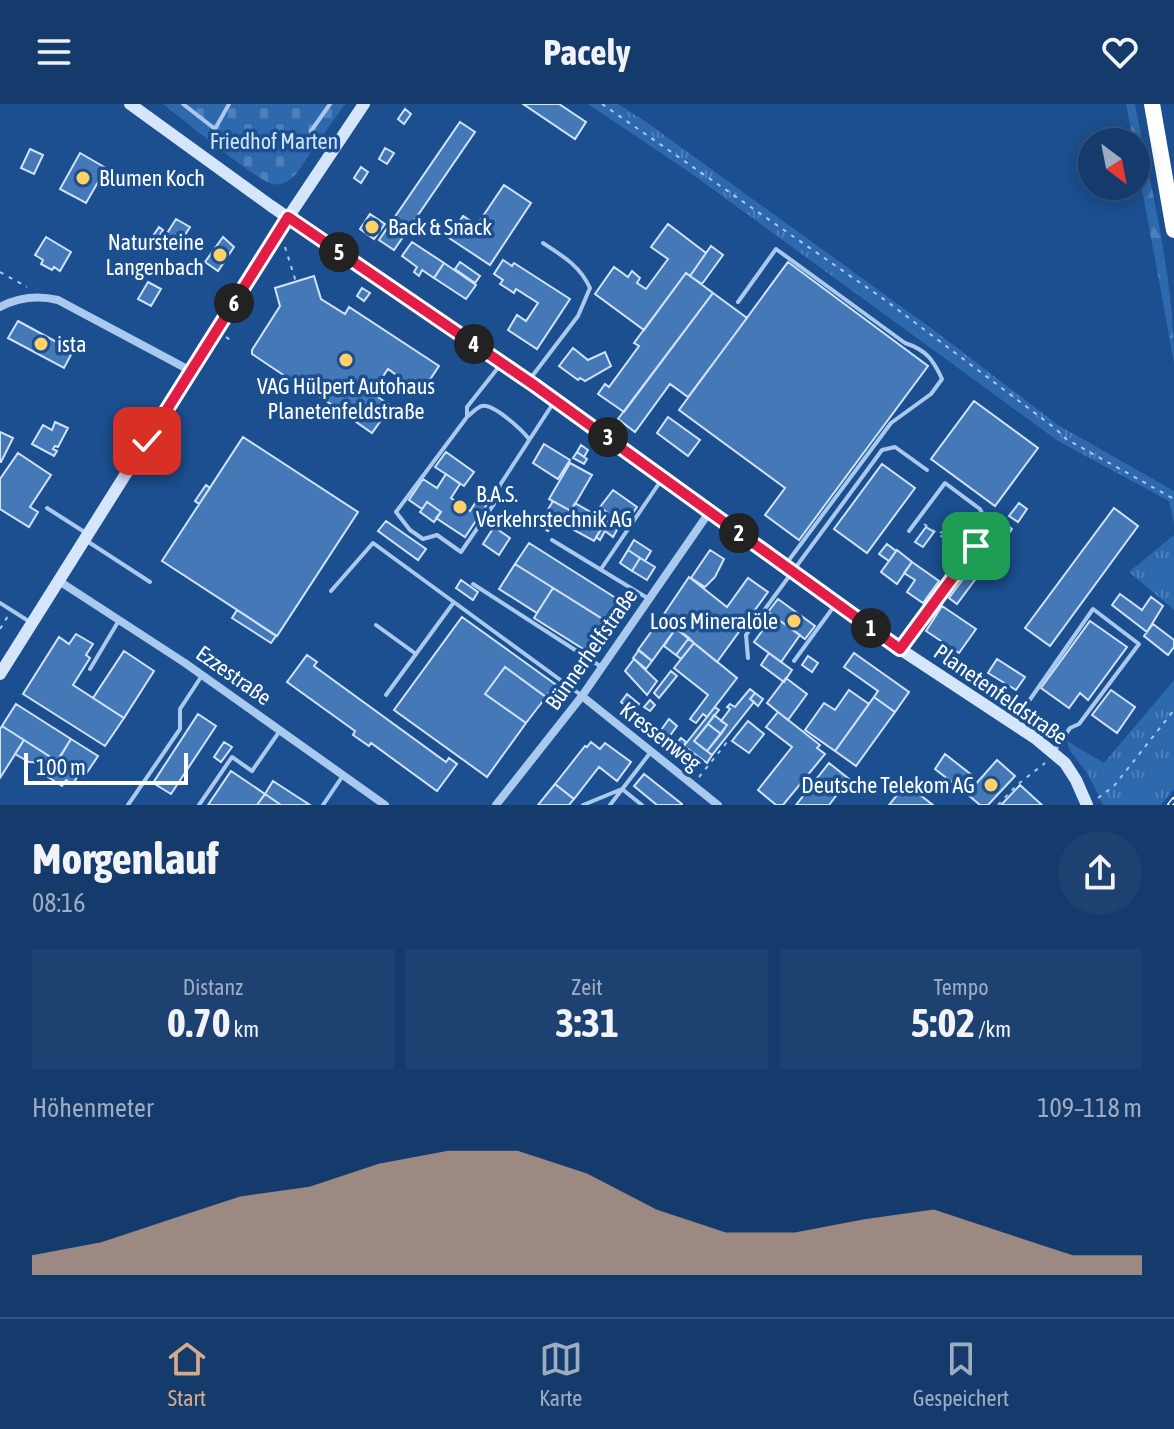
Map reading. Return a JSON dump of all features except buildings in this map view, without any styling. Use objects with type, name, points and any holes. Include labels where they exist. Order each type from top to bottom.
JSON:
[{"type":"highway","points":[[1152,104],[1174,230]]},
{"type":"street","name":"Planetenfeldstraße","points":[[130,104],[288,217],[556,400],[900,649],[1054,752],[1092,802]]},
{"type":"street","points":[[0,674],[288,217],[364,104]]},
{"type":"street","points":[[0,307],[34,296],[58,300],[191,371]]},
{"type":"street","name":"Bünnerhelfstraße","points":[[496,805],[582,696],[710,511]]},
{"type":"street","name":"Ezzestraße","points":[[59,581],[281,729],[385,805]]},
{"type":"street","name":"Kressenweg","points":[[582,696],[718,805]]},
{"type":"lane","points":[[183,104],[215,129],[229,104]]},
{"type":"lane","points":[[311,131],[330,104]]},
{"type":"lane","points":[[528,381],[578,316],[590,288],[573,263],[543,243]]},
{"type":"lane","points":[[738,302],[776,249],[905,343],[919,347],[933,358],[942,379],[931,394],[891,423],[788,568],[746,635],[748,658]]},
{"type":"lane","points":[[467,417],[467,407],[502,363]]},
{"type":"lane","points":[[529,439],[519,427],[487,405],[480,406],[467,417],[396,512],[410,530],[423,539],[437,535],[461,552],[494,504],[500,485],[556,400]]},
{"type":"lane","points":[[788,568],[882,450],[895,447],[927,470]]},
{"type":"lane","points":[[601,569],[663,477]]},
{"type":"lane","points":[[900,649],[984,536],[987,523],[980,509],[945,483],[909,531]]},
{"type":"lane","points":[[47,508],[150,582]]},
{"type":"lane","points":[[552,540],[649,599]]},
{"type":"lane","points":[[331,591],[373,543],[582,696]]},
{"type":"lane","points":[[473,584],[602,667]]},
{"type":"lane","points":[[386,695],[454,602]]},
{"type":"lane","points":[[0,603],[32,624]]},
{"type":"lane","points":[[794,661],[836,603]]},
{"type":"lane","points":[[1013,724],[1093,609],[1139,644],[1054,752]]},
{"type":"lane","points":[[90,669],[119,620]]},
{"type":"lane","points":[[376,625],[416,654]]},
{"type":"lane","points":[[128,805],[180,729],[180,709],[202,675]]},
{"type":"lane","points":[[199,805],[232,757],[252,771],[281,729]]},
{"type":"lane","points":[[610,805],[651,751]]},
{"type":"lane","points":[[323,805],[344,775]]},
{"type":"lane","points":[[583,805],[622,789]]},
{"type":"lane","points":[[622,789],[642,805]]},
{"type":"path","points":[[602,104],[885,300],[1064,438],[1174,499]]},
{"type":"path","points":[[285,247],[296,282]]},
{"type":"path","points":[[0,272],[21,282]]},
{"type":"path","points":[[226,337],[233,342]]},
{"type":"path","points":[[918,519],[969,556]]},
{"type":"path","points":[[939,534],[947,529]]},
{"type":"path","points":[[0,629],[11,611]]},
{"type":"path","points":[[1092,802],[1114,786],[1174,710]]},
{"type":"path","points":[[693,784],[730,738],[727,737]]},
{"type":"path","points":[[998,805],[1017,785],[1047,762],[1054,752]]},
{"type":"green space","name":"Friedhof Marten","points":[[163,104],[345,104],[296,174],[286,182],[273,184],[251,172]]},
{"type":"green space","points":[[588,104],[618,104],[649,124],[931,328],[1058,425],[1174,491],[1174,523],[1169,501],[1058,441],[692,174]]},
{"type":"green space","points":[[1126,104],[1135,104],[1140,128],[1130,128]]},
{"type":"green space","points":[[1150,181],[1170,298],[1174,363],[1144,200],[1150,200]]},
{"type":"green space","points":[[1174,535],[1174,610],[1129,572]]},
{"type":"green space","points":[[1174,680],[1174,789],[1161,805],[1103,805],[1067,741],[1104,763]]},
{"type":"railway","points":[[1170,805],[1174,800]]},
{"type":"place","name":"Blumen Koch","points":[[83,178]]},
{"type":"place","name":"Back & Snack","points":[[372,227]]},
{"type":"place","name":"Natursteine Langenbach","points":[[220,255]]},
{"type":"place","name":"ista","points":[[41,344]]},
{"type":"place","name":"VAG Hülpert Autohaus Planetenfeldstraße","points":[[346,360]]},
{"type":"place","name":"B.A.S. Verkehrstechnik AG","points":[[460,507]]},
{"type":"place","name":"Loos Mineralöle","points":[[794,621]]},
{"type":"place","name":"Deutsche Telekom AG","points":[[991,785]]},
{"type":"route","points":[[147,441],[288,217],[534,385],[900,649],[976,546]]}]
